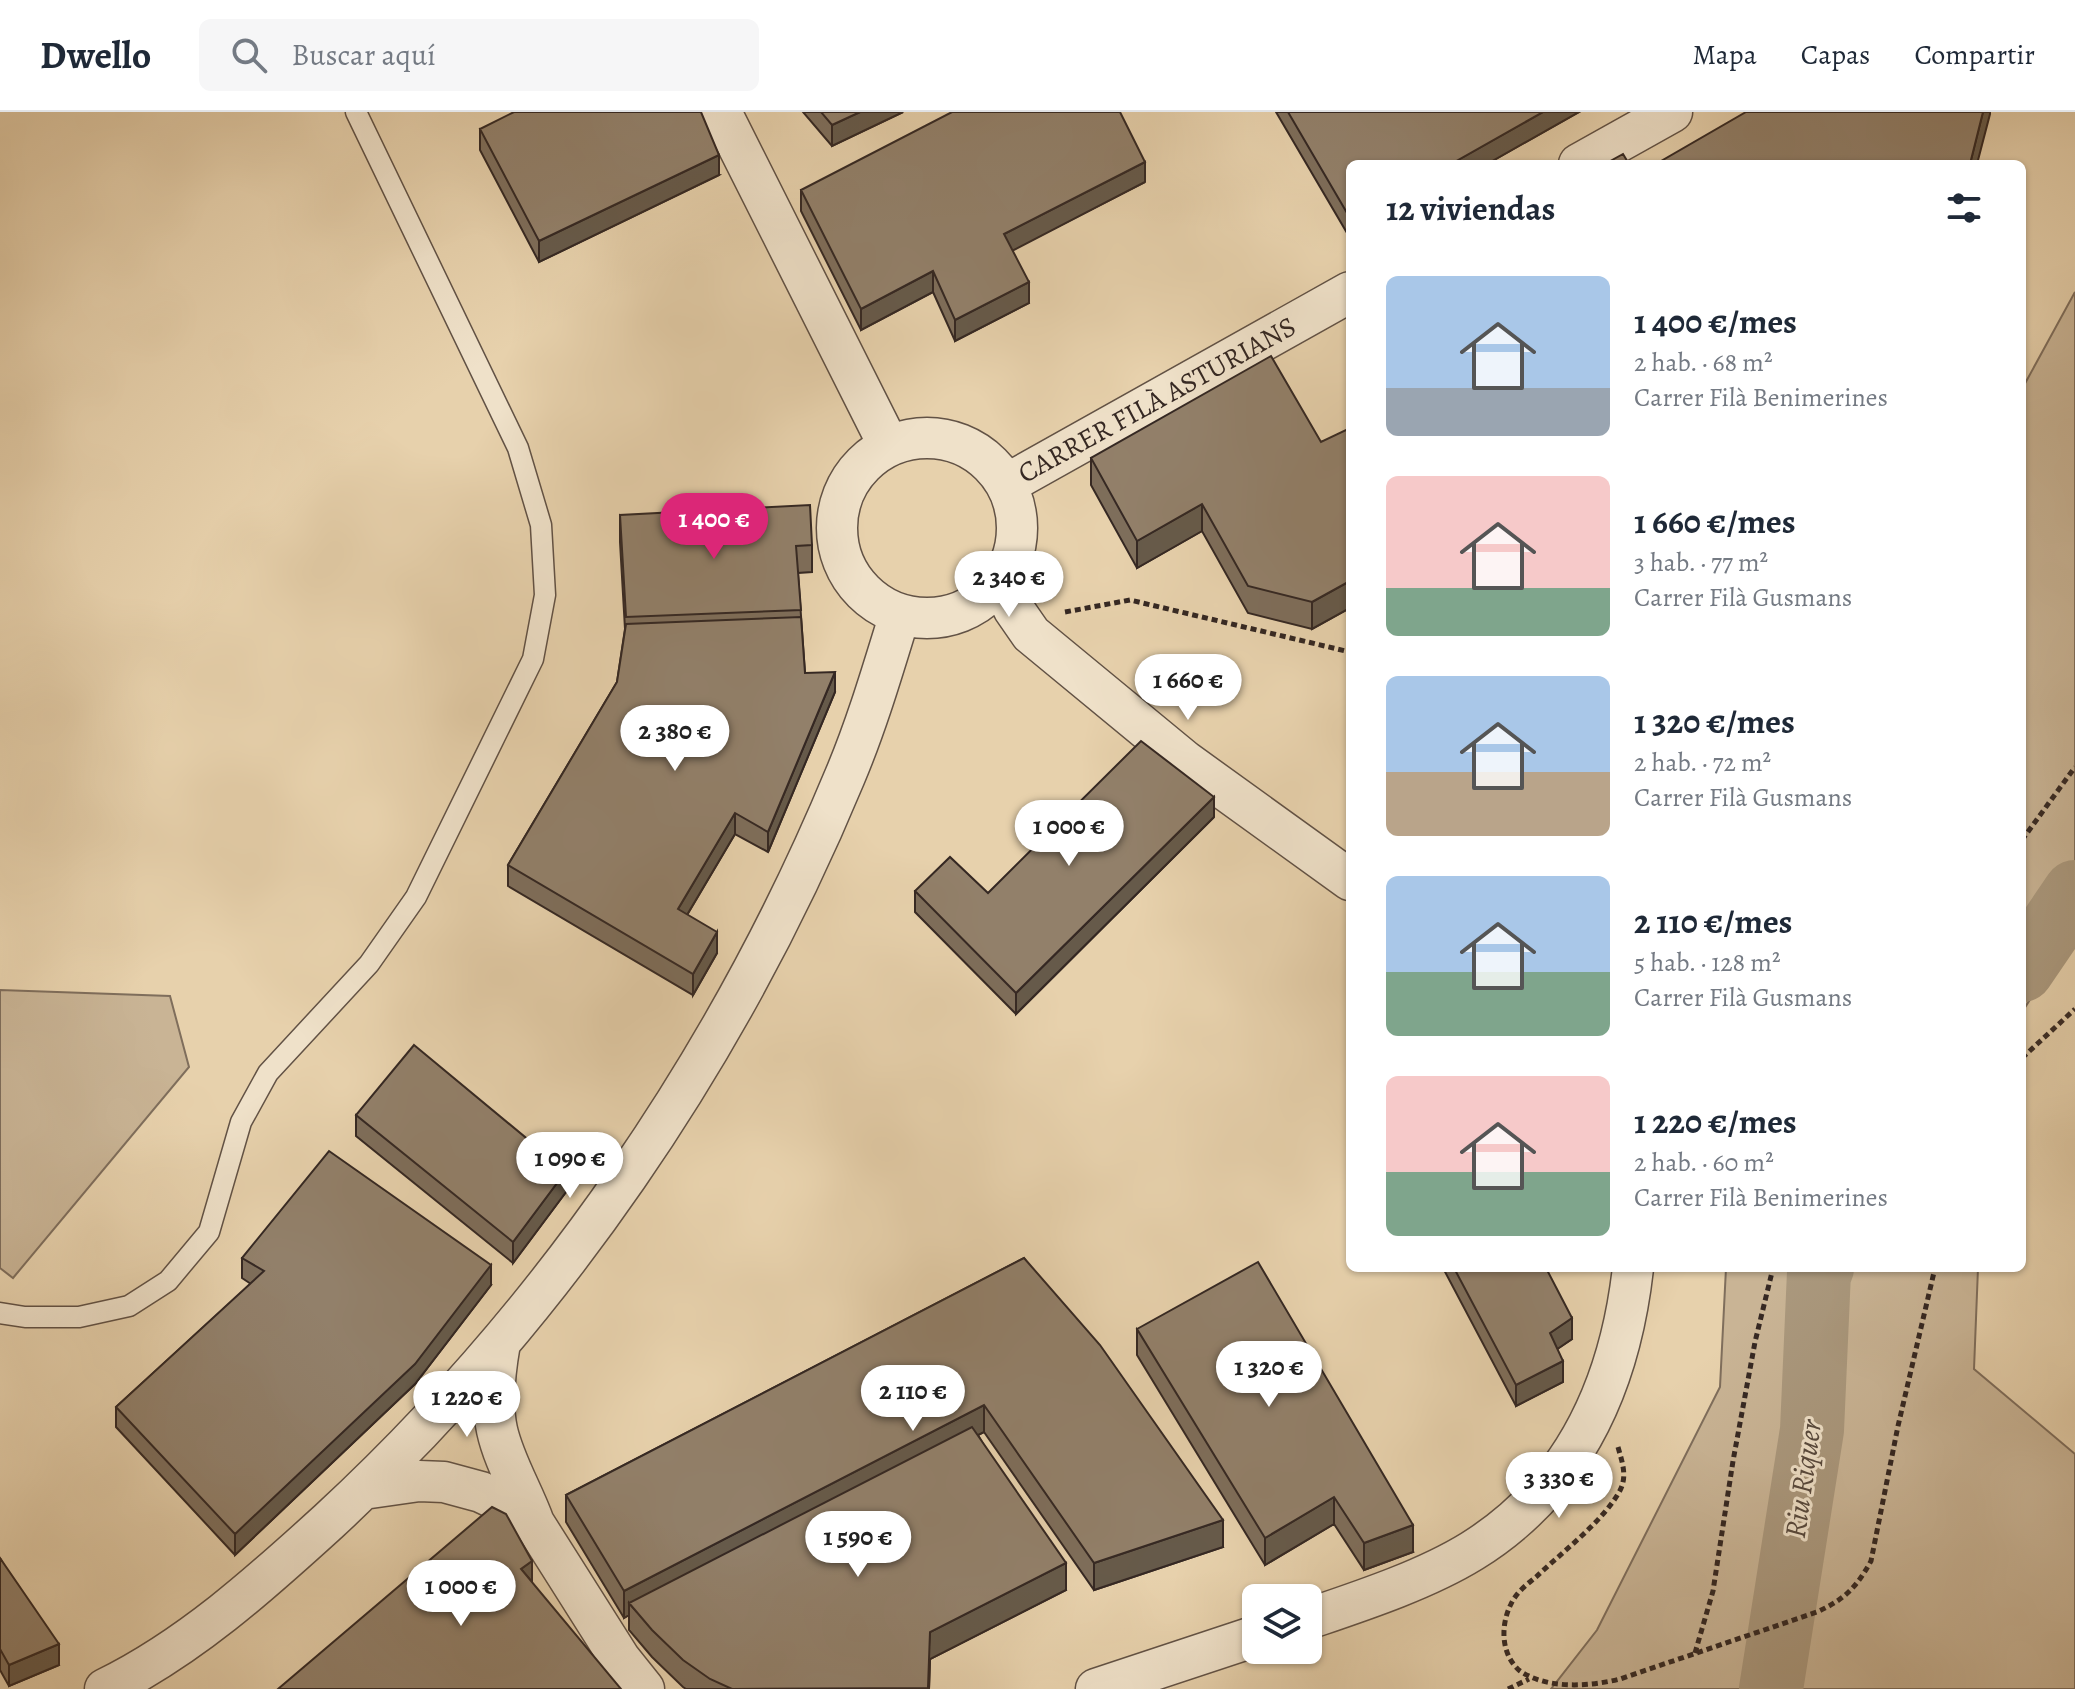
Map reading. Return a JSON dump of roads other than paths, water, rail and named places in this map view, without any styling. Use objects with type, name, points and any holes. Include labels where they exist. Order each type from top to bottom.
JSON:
[{"type":"street","points":[[721,112],[889,446]]},
{"type":"street","points":[[1586,160],[1672,112]]},
{"type":"street","name":"CARRER FILÀ ASTURIANS","points":[[1007,484],[1346,294]]},
{"type":"street","points":[[915,438],[929,438],[968,447],[990,463],[1007,484],[1015,505],[1018,527],[1016,549],[1007,570],[988,595],[962,611],[931,618],[900,614],[876,603],[856,584],[842,560],[836,534],[839,507],[849,482],[867,461],[889,446],[915,438]]},
{"type":"street","points":[[1007,570],[1013,608],[1031,634],[1185,761],[1346,877]]},
{"type":"street","points":[[105,1689],[167,1653],[216,1617],[307,1541],[363,1489],[500,1343],[559,1269],[645,1151],[734,1003],[795,886],[845,777],[872,705],[900,614]]},
{"type":"street","points":[[1322,1614],[1440,1568],[1473,1551],[1532,1502],[1567,1463],[1606,1390],[1619,1349],[1632,1272]]},
{"type":"street","points":[[500,1343],[495,1369],[497,1428],[503,1452],[534,1523],[620,1659],[644,1689]]},
{"type":"street","points":[[363,1489],[419,1481],[444,1482],[481,1492],[534,1523]]},
{"type":"street","points":[[1096,1689],[1242,1641]]},
{"type":"lane","points":[[0,1313],[25,1317],[79,1317],[129,1306],[168,1281],[209,1232],[241,1122],[268,1073],[369,964],[416,897],[533,659],[545,595],[541,525],[518,448],[356,112]]},
{"type":"waterway","name":"Riu Riquer","points":[[2026,964],[2075,892]]},
{"type":"waterway","name":"Riu Riquer","points":[[1771,1689],[1812,1430],[1819,1272]]}]
